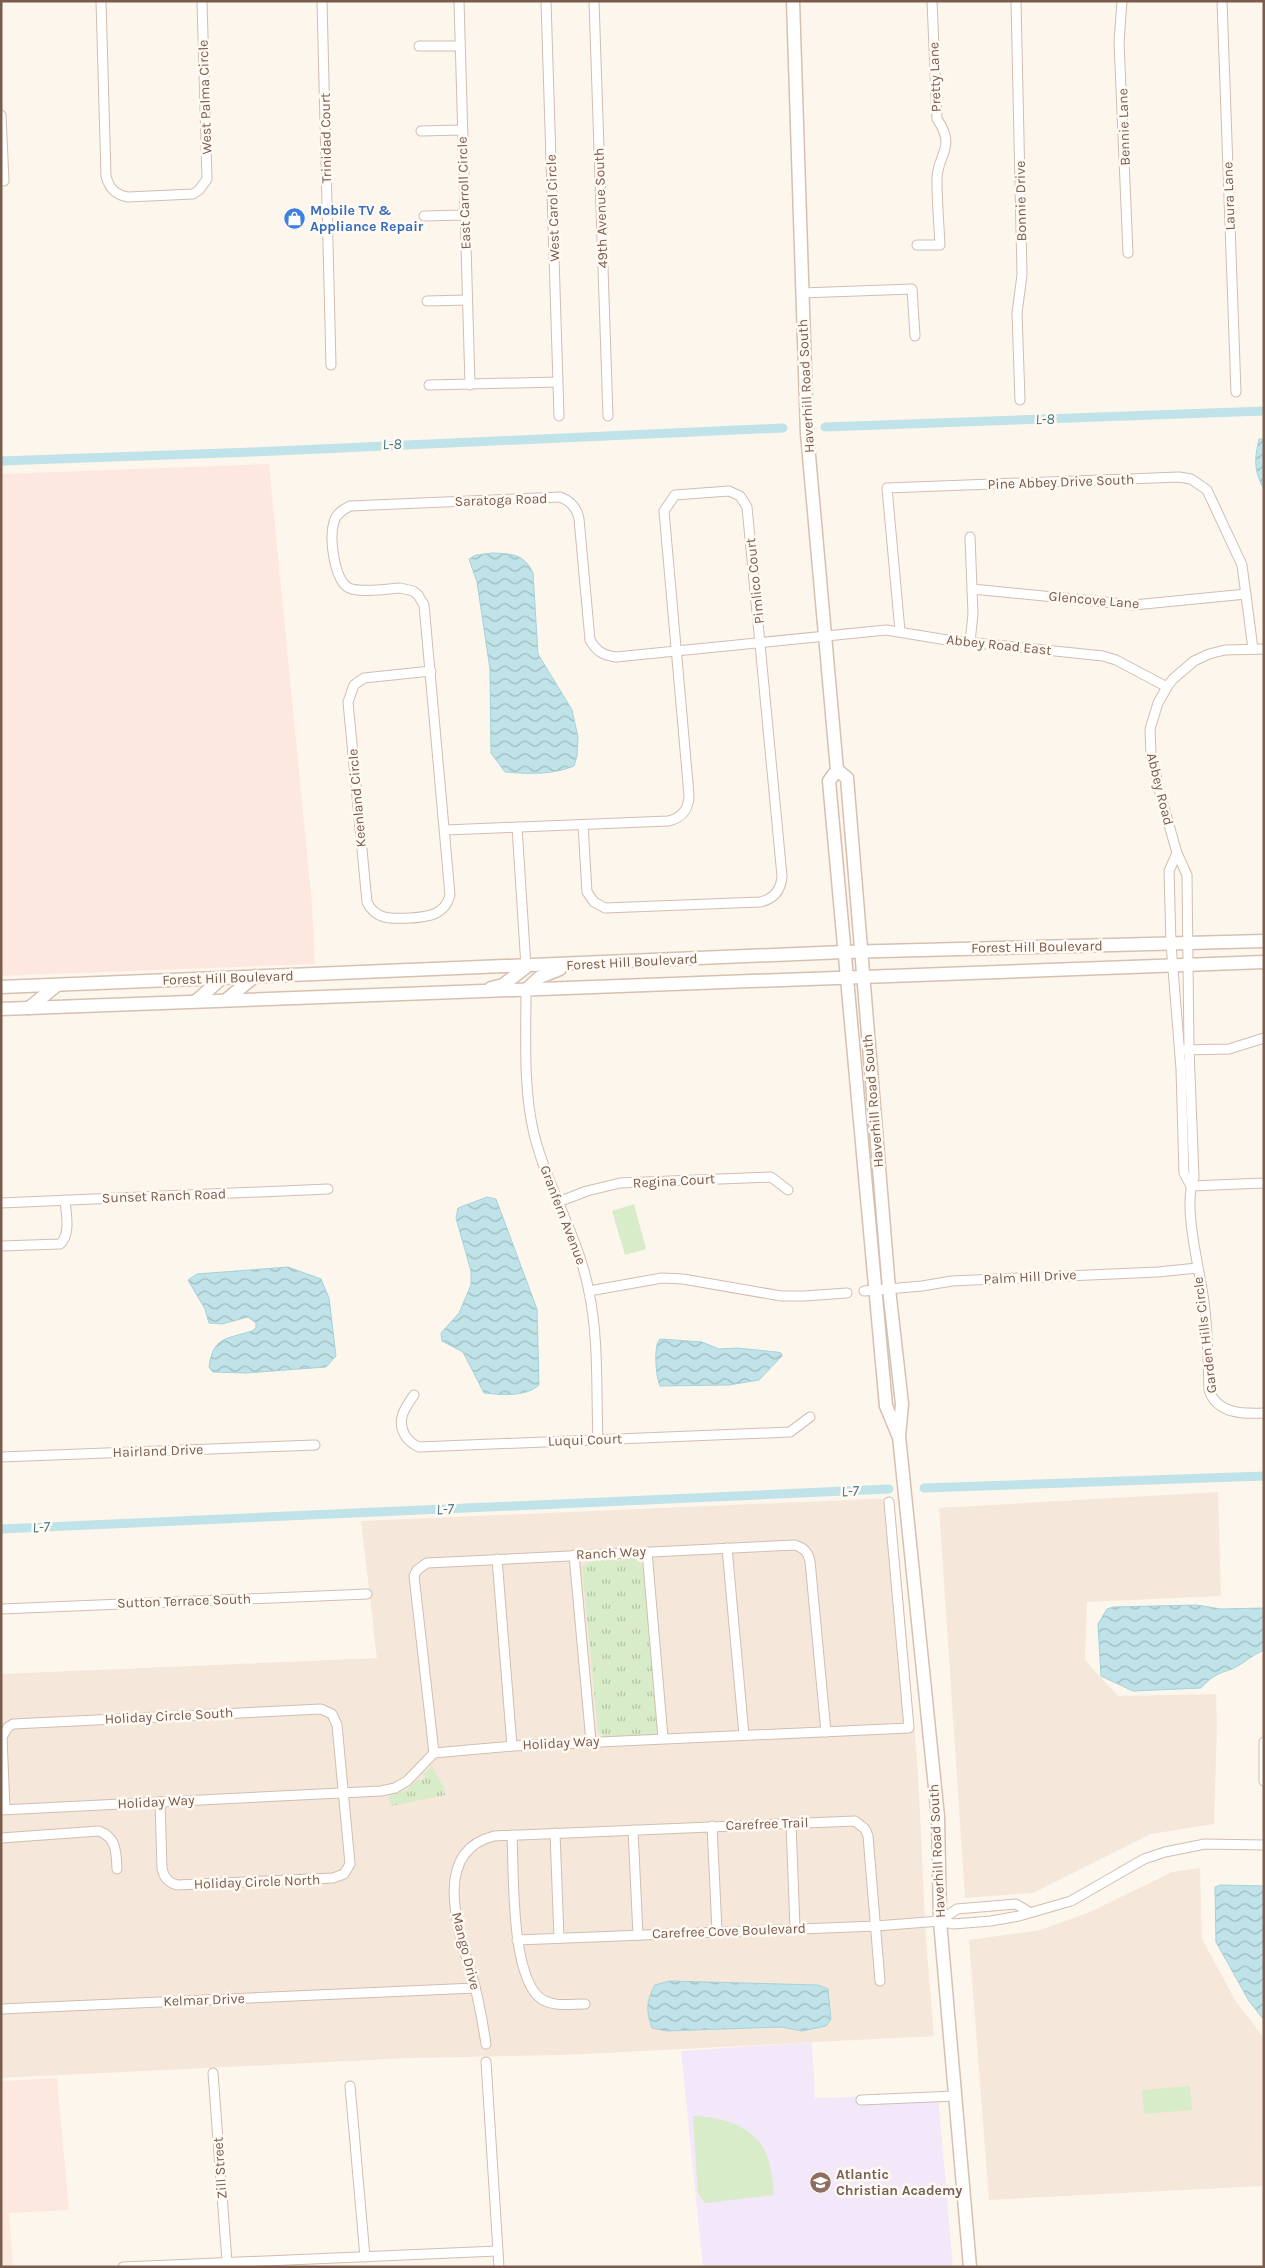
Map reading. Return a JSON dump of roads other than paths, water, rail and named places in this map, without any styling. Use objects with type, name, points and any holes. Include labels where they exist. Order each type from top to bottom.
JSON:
[{"type":"street","name":"West Palma Circle","points":[[101,1],[106,176],[111,188],[122,196],[128,197],[186,195],[199,190],[207,180],[202,1]]},
{"type":"street","name":"Trinidad Court","points":[[322,1],[331,365]]},
{"type":"street","name":"East Carroll Circle","points":[[459,1],[470,385]]},
{"type":"street","name":"West Carol Circle","points":[[546,1],[558,416]]},
{"type":"street","name":"49th Avenue South","points":[[594,1],[608,416]]},
{"type":"street","name":"Haverhill Road South","points":[[793,1],[807,432],[836,770],[830,781],[846,977],[886,1406],[899,1436],[938,1817],[940,1921],[970,2267]]},
{"type":"street","name":"Pretty Lane","points":[[917,245],[940,245],[936,181],[946,144],[944,131],[937,119],[932,1]]},
{"type":"street","name":"Bonnie Drive","points":[[1016,1],[1022,275],[1016,313],[1020,400]]},
{"type":"street","name":"Bennie Lane","points":[[1122,1],[1119,42],[1128,253]]},
{"type":"street","name":"Laura Lane","points":[[1222,1],[1236,392]]},
{"type":"street","points":[[419,46],[459,46]]},
{"type":"street","points":[[1,115],[3,181]]},
{"type":"street","points":[[421,131],[462,130]]},
{"type":"street","points":[[424,216],[464,216]]},
{"type":"street","points":[[802,293],[912,289],[915,336]]},
{"type":"street","points":[[427,301],[467,300]]},
{"type":"street","points":[[429,386],[557,382]]},
{"type":"street","name":"Pine Abbey Drive South","points":[[900,631],[887,488],[1178,477],[1191,479],[1202,485],[1210,495],[1242,565],[1253,649]]},
{"type":"street","name":"Pimlico Court","points":[[445,830],[668,821],[679,817],[687,807],[689,795],[664,511],[676,495],[729,491],[744,501],[747,507],[782,876],[780,888],[776,894],[760,902],[611,908],[599,906],[590,898],[586,886],[584,825]]},
{"type":"street","name":"Saratoga Road","points":[[431,671],[424,605],[418,595],[407,589],[400,588],[355,590],[340,580],[336,568],[332,530],[336,518],[344,509],[356,505],[504,499],[566,499],[575,508],[579,519],[590,640],[596,650],[605,656],[616,657],[824,635]]},
{"type":"street","points":[[970,537],[972,589],[970,642]]},
{"type":"street","name":"Glencove Lane","points":[[972,589],[1134,606],[1246,594]]},
{"type":"street","name":"Abbey Road East","points":[[824,635],[886,630],[900,631],[970,642],[1103,656],[1116,660],[1166,687]]},
{"type":"street","name":"Abbey Road","points":[[1188,944],[1187,875],[1178,853],[1161,797],[1149,742],[1152,716],[1166,687],[1182,670],[1209,654],[1225,650],[1264,649]]},
{"type":"street","points":[[431,671],[445,830]]},
{"type":"street","name":"Keenland Circle","points":[[431,671],[364,678],[354,685],[348,702],[367,902],[371,910],[389,919],[429,917],[446,907],[450,895],[445,830]]},
{"type":"street","name":"Haverhill Road South","points":[[836,770],[847,778],[861,951],[876,1290]]},
{"type":"street","points":[[477,992],[503,985],[526,967],[517,827]]},
{"type":"street","points":[[1171,944],[1169,871],[1178,853]]},
{"type":"street","name":"Forest Hill Boulevard","points":[[1,987],[526,967],[861,951],[1264,941]]},
{"type":"street","name":"Garden Hills Circle","points":[[1171,944],[1184,1050],[1194,1177],[1191,1186],[1192,1235],[1204,1301],[1209,1390],[1211,1398],[1224,1408],[1236,1413],[1264,1413]]},
{"type":"street","name":"Garden Hills Circle","points":[[1184,1050],[1189,965],[1188,944]]},
{"type":"street","name":"Forest Hill Boulevard","points":[[1,1009],[1264,962]]},
{"type":"street","points":[[526,990],[540,977],[554,970],[577,964]]},
{"type":"street","points":[[226,1000],[255,976]]},
{"type":"street","points":[[196,1001],[222,978]]},
{"type":"street","points":[[29,1008],[57,985]]},
{"type":"street","name":"Granfern Avenue","points":[[526,990],[526,1055],[530,1112],[540,1154],[583,1267],[589,1291],[593,1322],[598,1440]]},
{"type":"street","points":[[1184,1050],[1229,1049],[1264,1038]]},
{"type":"street","name":"Regina Court","points":[[558,1202],[593,1189],[620,1183],[771,1177],[788,1190]]},
{"type":"street","points":[[1191,1186],[1264,1183]]},
{"type":"street","name":"Sunset Ranch Road","points":[[1,1203],[328,1189]]},
{"type":"street","points":[[1,1246],[60,1244],[65,1240],[66,1234],[65,1200]]},
{"type":"street","name":"Palm Hill Drive","points":[[876,1290],[952,1281],[1158,1272],[1197,1268]]},
{"type":"street","points":[[589,1291],[642,1280],[683,1278],[781,1296],[846,1293]]},
{"type":"street","name":"Luqui Court","points":[[414,1395],[402,1416],[403,1429],[408,1440],[419,1447],[790,1432],[810,1417]]},
{"type":"street","name":"Hairland Drive","points":[[1,1457],[315,1445]]},
{"type":"street","name":"Holiday Way","points":[[3,1810],[381,1791],[395,1788],[412,1777],[434,1753],[512,1746],[662,1738],[909,1728],[889,1502]]},
{"type":"street","name":"Ranch Way","points":[[434,1753],[414,1582],[417,1570],[427,1563],[497,1559],[795,1545],[805,1550],[810,1561],[826,1732]]},
{"type":"street","points":[[727,1548],[744,1734]]},
{"type":"street","points":[[647,1552],[662,1738]]},
{"type":"street","points":[[574,1555],[591,1742]]},
{"type":"street","points":[[497,1559],[512,1746]]},
{"type":"street","name":"Sutton Terrace South","points":[[1,1609],[367,1594]]},
{"type":"street","name":"Holiday Circle South","points":[[3,1810],[2,1737],[8,1727],[13,1724],[29,1722],[321,1709],[332,1714],[336,1719],[345,1794]]},
{"type":"street","points":[[1264,1742],[1264,1781]]},
{"type":"street","name":"Holiday Circle North","points":[[160,1802],[163,1874],[172,1883],[178,1885],[333,1878],[344,1874],[350,1864],[345,1794]]},
{"type":"street","name":"Carefree Trail","points":[[512,1835],[855,1821],[865,1829],[868,1836],[880,1981]]},
{"type":"street","points":[[791,1823],[795,1928]]},
{"type":"street","points":[[712,1826],[716,1931]]},
{"type":"street","points":[[1,1838],[99,1830],[110,1837],[114,1843],[117,1869]]},
{"type":"street","points":[[633,1830],[638,1935]]},
{"type":"street","points":[[555,1833],[559,1938]]},
{"type":"street","points":[[512,1835],[517,1940],[527,1981],[538,1997],[556,2004],[585,2004]]},
{"type":"street","name":"Mango Drive","points":[[486,2044],[475,1988],[458,1926],[454,1894],[457,1869],[463,1856],[477,1843],[494,1836],[512,1835]]},
{"type":"street","name":"Carefree Cove Boulevard","points":[[517,1940],[876,1926],[940,1921],[953,1924],[991,1921],[1019,1916],[1071,1901],[1144,1859],[1172,1850],[1205,1844],[1264,1845]]},
{"type":"street","points":[[940,1921],[957,1909],[1016,1904],[1029,1912]]},
{"type":"street","name":"Kelmar Drive","points":[[1,2009],[475,1988]]},
{"type":"street","points":[[486,2062],[498,2267]]},
{"type":"street","name":"Zill Street","points":[[213,2074],[227,2262]]},
{"type":"street","points":[[350,2086],[365,2257]]},
{"type":"street","points":[[861,2100],[955,2096]]},
{"type":"street","points":[[123,2267],[497,2251]]},
{"type":"water","points":[[1259,439],[1264,439],[1264,490],[1258,477],[1256,465]]},
{"type":"water","points":[[493,553],[517,556],[526,562],[533,573],[538,654],[572,710],[578,737],[577,756],[574,766],[566,769],[540,773],[505,772],[491,753],[490,669],[477,582],[469,559],[476,555]]},
{"type":"water","points":[[487,1197],[496,1199],[537,1309],[539,1385],[527,1392],[505,1395],[484,1393],[463,1352],[442,1341],[441,1333],[459,1313],[471,1285],[471,1271],[456,1218],[458,1208]]},
{"type":"water","points":[[288,1267],[321,1279],[329,1298],[336,1356],[326,1367],[246,1373],[213,1372],[209,1367],[211,1357],[218,1345],[228,1338],[252,1331],[256,1328],[256,1323],[248,1317],[222,1324],[209,1323],[205,1309],[188,1280],[197,1274]]},
{"type":"water","points":[[660,1339],[702,1342],[719,1349],[737,1348],[777,1352],[781,1353],[782,1356],[759,1380],[729,1385],[660,1386],[656,1369],[656,1348]]},
{"type":"water","points":[[1197,1605],[1221,1609],[1264,1608],[1264,1650],[1236,1667],[1215,1676],[1201,1688],[1133,1691],[1101,1676],[1098,1624],[1107,1609],[1113,1607]]},
{"type":"water","points":[[1221,1885],[1264,1886],[1264,2020],[1249,2001],[1216,1942],[1215,1887]]},
{"type":"water","points":[[669,1981],[818,1985],[828,1989],[831,2019],[826,2026],[802,2031],[781,2027],[667,2031],[652,2028],[648,2011],[650,1996],[655,1985]]},
{"type":"waterway","name":"L-8","points":[[825,427],[1264,411]]},
{"type":"waterway","name":"L-8","points":[[1,461],[253,452],[783,428]]},
{"type":"waterway","name":"L-7","points":[[924,1488],[1264,1476]]},
{"type":"waterway","name":"L-7","points":[[1,1529],[889,1489]]},
{"type":"place","name":"Mobile TV & Appliance Repair","points":[[294,218]]},
{"type":"place","name":"Atlantic Christian Academy","points":[[820,2182]]}]
